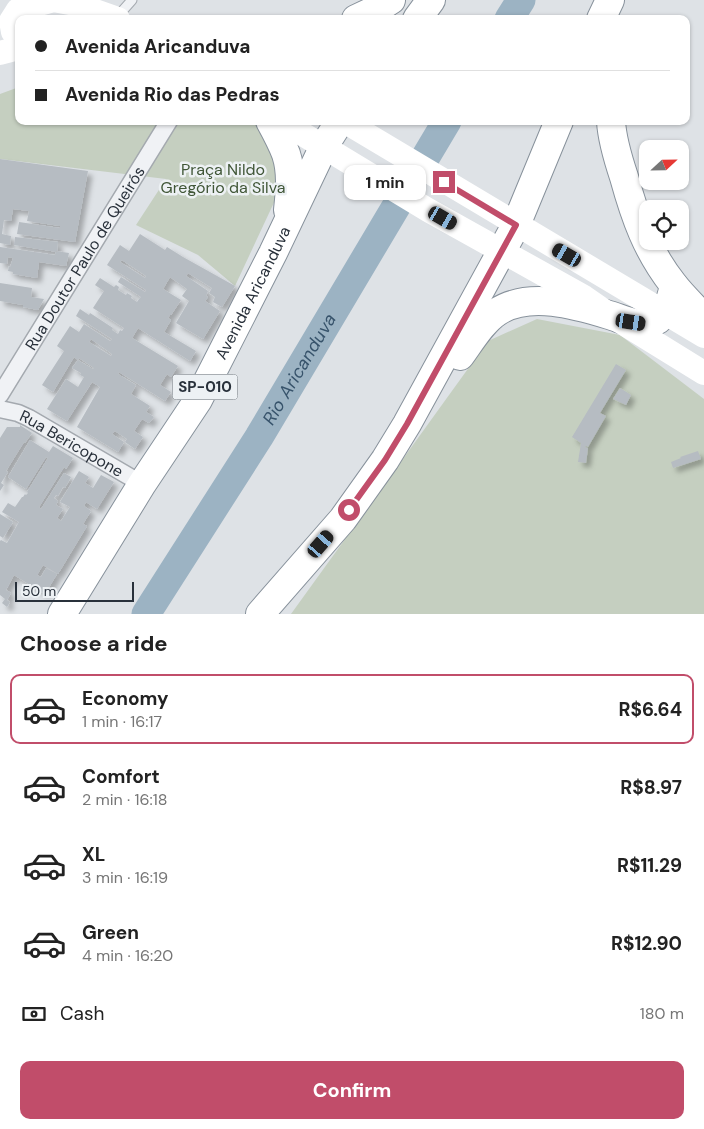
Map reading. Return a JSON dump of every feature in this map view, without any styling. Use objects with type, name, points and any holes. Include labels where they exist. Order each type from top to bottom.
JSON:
[{"type":"highway","points":[[364,15],[391,0]]},
{"type":"highway","points":[[420,15],[431,0]]},
{"type":"highway","points":[[603,15],[610,0]]},
{"type":"highway","points":[[620,15],[622,0]]},
{"type":"highway","points":[[272,125],[286,155],[290,170],[286,227]]},
{"type":"highway","name":"Avenida Aricanduva","points":[[62,614],[142,484],[198,400],[286,227],[324,146],[339,125]]},
{"type":"highway","points":[[260,614],[343,519],[385,460],[407,424],[516,225],[557,125]]},
{"type":"highway","points":[[611,125],[632,206],[646,242],[674,286],[704,318]]},
{"type":"highway","points":[[407,424],[475,335],[497,312],[516,304],[550,301],[641,324],[654,322],[658,319],[671,298],[674,286]]},
{"type":"main road","points":[[15,34],[11,21],[18,10],[54,0],[75,4],[108,15]]},
{"type":"main road","points":[[0,53],[15,49]]},
{"type":"main road","points":[[288,125],[428,210],[584,298],[704,373]]},
{"type":"main road","points":[[349,125],[704,336]]},
{"type":"street","name":"Rua Doutor Paulo de Queirós","points":[[0,395],[168,125]]},
{"type":"street","name":"Rua Bericopone","points":[[0,409],[18,413],[29,418],[142,484]]},
{"type":"lane","points":[[120,15],[132,0]]},
{"type":"green space","name":"Praça Nildo Gregório da Silva","points":[[15,88],[15,125],[262,125],[268,128],[285,179],[235,286],[198,255],[136,225],[166,179],[0,159],[0,94]]},
{"type":"green space","points":[[537,319],[620,335],[704,399],[704,614],[291,614],[488,341]]},
{"type":"building","points":[[0,159],[88,171],[75,242],[17,234],[19,222],[60,228],[60,226],[27,221],[29,211],[13,209],[11,221],[4,220],[2,234],[11,236],[10,245],[0,243]]},
{"type":"building","points":[[140,234],[165,250],[167,247],[235,286],[222,307],[213,302],[215,297],[209,293],[212,288],[188,273],[186,276],[208,291],[206,296],[208,297],[205,301],[220,311],[203,339],[176,323],[189,301],[182,296],[187,289],[170,277],[163,289],[181,300],[168,318],[171,320],[164,332],[196,351],[190,361],[138,328],[132,338],[178,366],[171,377],[167,374],[160,385],[171,392],[165,401],[119,372],[118,374],[136,385],[131,394],[150,406],[146,412],[154,417],[149,423],[142,419],[134,431],[143,437],[135,449],[125,442],[127,439],[115,431],[112,434],[124,442],[118,452],[77,427],[100,387],[92,382],[67,421],[47,409],[66,379],[78,387],[84,377],[72,368],[78,360],[74,357],[53,392],[42,385],[64,351],[57,346],[70,326],[79,332],[84,324],[110,341],[112,339],[76,316],[80,309],[89,315],[90,313],[113,328],[112,330],[118,334],[124,328],[93,308],[104,291],[95,285],[100,278],[114,287],[116,285],[119,287],[118,290],[132,296],[131,298],[137,302],[141,297],[118,282],[121,277],[145,292],[146,290],[107,265],[120,245],[129,251]],"holes":[[[122,260],[146,276],[145,278],[120,262]],[[91,339],[112,354],[111,356],[89,342]],[[79,358],[94,368],[78,360]]]},
{"type":"building","points":[[15,237],[58,242],[57,252],[14,245]]},
{"type":"building","points":[[0,247],[55,255],[56,251],[69,253],[66,266],[39,262],[37,278],[13,274],[13,272],[8,271],[13,258],[8,257],[7,264],[0,263]]},
{"type":"building","points":[[0,283],[32,288],[31,297],[44,299],[38,310],[0,301]]},
{"type":"building","points":[[616,364],[626,370],[600,413],[606,416],[588,447],[585,447],[588,448],[586,463],[578,462],[581,443],[572,437]]},
{"type":"building","points":[[620,388],[631,395],[626,405],[613,399]]},
{"type":"building","points":[[20,425],[32,433],[24,442],[6,471],[8,472],[1,483],[4,485],[0,491],[0,438],[7,427],[20,427]]},
{"type":"building","points":[[30,440],[49,452],[53,446],[73,458],[66,469],[64,467],[39,507],[41,509],[64,473],[71,477],[65,488],[63,487],[58,496],[56,495],[54,498],[58,501],[56,505],[63,509],[57,518],[61,521],[70,507],[60,502],[79,471],[89,477],[85,483],[93,488],[101,475],[114,482],[97,509],[86,502],[84,506],[91,511],[83,524],[87,526],[58,574],[43,565],[37,575],[41,577],[46,568],[57,574],[45,594],[14,575],[6,590],[11,593],[7,600],[10,602],[7,607],[2,603],[5,599],[0,595],[0,541],[7,543],[19,522],[2,512],[8,503],[15,507],[22,497],[28,493],[48,458],[46,457],[26,489],[8,477]]},
{"type":"building","points":[[698,451],[701,459],[673,468],[671,462]]},
{"type":"building","points":[[0,514],[13,522],[3,538],[0,536]]},
{"type":"waterway","name":"Rio Aricanduva","points":[[512,15],[521,0]]},
{"type":"waterway","name":"Rio Aricanduva","points":[[146,614],[259,437],[445,125]]},
{"type":"route","points":[[349,510],[385,460],[407,424],[516,225],[444,182]]}]
